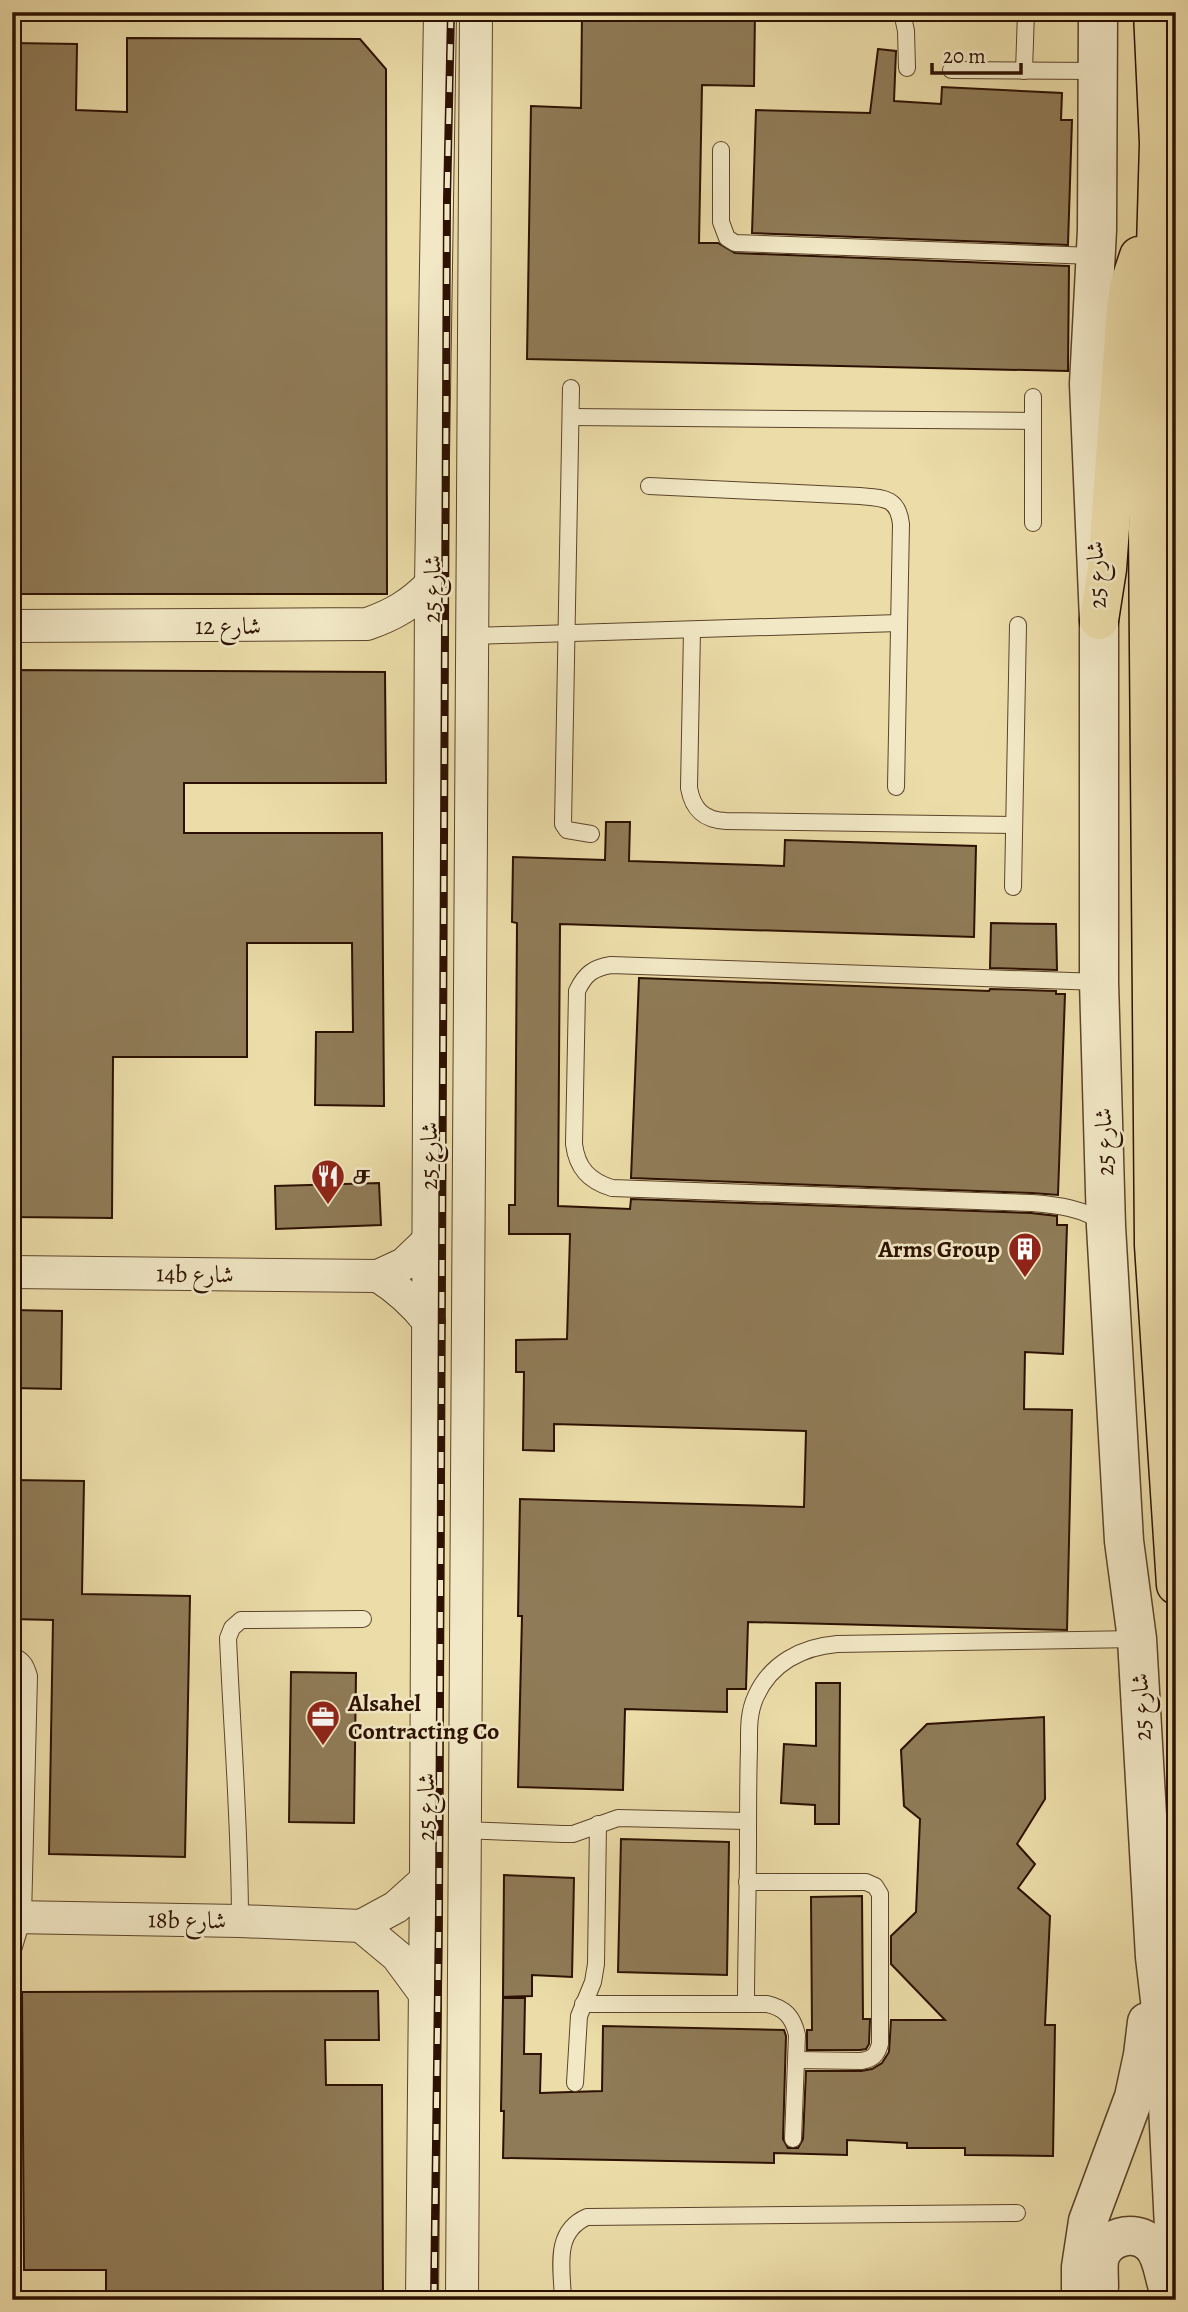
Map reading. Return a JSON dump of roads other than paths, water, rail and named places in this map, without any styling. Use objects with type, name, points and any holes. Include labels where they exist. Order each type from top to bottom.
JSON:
[{"type":"main road","points":[[1153,12],[1166,226],[1148,529],[1154,1245],[1176,1585]]},
{"type":"main road","points":[[1099,620],[1107,569],[1126,309],[1138,258],[1166,226]]},
{"type":"street","points":[[414,12],[440,22]]},
{"type":"street","name":"شارع 25","points":[[462,2300],[476,12]]},
{"type":"street","name":"شارع 25","points":[[1098,12],[1095,256],[1089,384],[1099,620],[1099,982],[1106,1226],[1124,1541],[1137,1639],[1155,1957],[1165,2043],[1176,2269]]},
{"type":"street","name":"شارع 25","points":[[422,2300],[431,584],[440,22]]},
{"type":"street","name":"شارع 12","points":[[12,626],[367,624],[391,616],[414,603],[431,584]]},
{"type":"street","name":"14b شارع","points":[[12,1272],[378,1276],[404,1264],[429,1240]]},
{"type":"street","points":[[378,1276],[407,1297],[429,1322]]},
{"type":"street","points":[[425,1994],[397,1956],[361,1926],[396,1907],[426,1880]]},
{"type":"street","name":"18b شارع","points":[[17,1917],[361,1926]]},
{"type":"street","points":[[1081,2300],[1081,2267],[1088,2221],[1134,2097],[1143,2055],[1155,1957]]},
{"type":"street","points":[[1098,2300],[1099,2259],[1105,2247],[1115,2239],[1128,2235],[1141,2238],[1152,2245],[1159,2256],[1173,2300]]},
{"type":"lane","points":[[902,12],[906,31],[907,68]]},
{"type":"lane","points":[[1024,71],[1026,12]]},
{"type":"lane","points":[[951,70],[1098,71]]},
{"type":"lane","points":[[720,150],[722,231],[735,243],[1095,256]]},
{"type":"lane","points":[[571,388],[563,824],[567,830],[591,834]]},
{"type":"lane","points":[[1033,397],[1033,523]]},
{"type":"lane","points":[[571,417],[1033,421]]},
{"type":"lane","points":[[649,486],[838,494],[882,498],[893,502],[900,512],[901,524],[896,787]]},
{"type":"lane","points":[[472,636],[900,624]]},
{"type":"lane","points":[[1013,887],[1018,625]]},
{"type":"lane","points":[[692,630],[689,788],[691,802],[700,813],[712,820],[726,821],[1014,825]]},
{"type":"lane","points":[[1099,982],[611,965],[596,968],[584,977],[577,990],[574,1144],[581,1168],[600,1185],[612,1188],[1031,1203],[1075,1210],[1096,1218],[1106,1226]]},
{"type":"lane","points":[[240,1921],[240,1846],[234,1780],[228,1638],[232,1628],[241,1620],[363,1619]]},
{"type":"lane","points":[[746,2004],[749,1715],[755,1696],[766,1678],[780,1664],[797,1653],[816,1646],[836,1644],[1137,1639]]},
{"type":"lane","points":[[12,1656],[18,1657],[26,1665],[29,1676],[20,1716],[17,1917],[12,1953]]},
{"type":"lane","points":[[463,1830],[573,1834],[618,1818],[746,1821]]},
{"type":"lane","points":[[575,2083],[577,2031],[596,1964],[598,1824]]},
{"type":"lane","points":[[747,1882],[866,1882],[875,1886],[880,1894],[880,2044],[877,2053],[870,2059],[861,2061],[797,2060]]},
{"type":"lane","points":[[583,2004],[778,2006],[788,2013],[795,2023],[797,2060],[793,2139]]},
{"type":"lane","points":[[563,2300],[561,2248],[564,2237],[577,2221],[587,2217],[1017,2213]]},
{"type":"railway","points":[[434,2300],[439,1911],[447,200],[451,12]]},
{"type":"place","name":"ச","points":[[328,1206]]},
{"type":"place","name":"Arms Group","points":[[1025,1279]]},
{"type":"place","name":"Alsahel Contracting Co","points":[[323,1747]]}]
